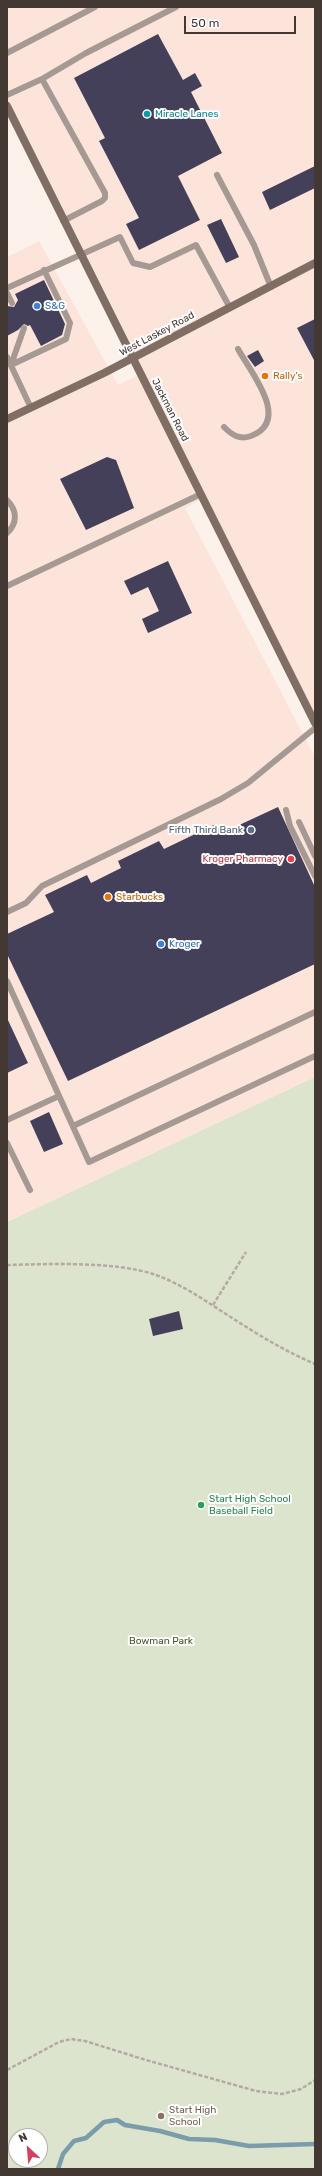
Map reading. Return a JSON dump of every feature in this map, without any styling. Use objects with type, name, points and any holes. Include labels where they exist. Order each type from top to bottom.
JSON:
[{"type":"main road","name":"Jackman Road","points":[[7,106],[80,255],[315,723]]},
{"type":"main road","name":"West Laskey Road","points":[[7,419],[132,359],[229,306],[270,287],[315,263]]},
{"type":"lane","points":[[7,53],[95,7]]},
{"type":"lane","points":[[7,95],[42,79],[86,53],[176,7]]},
{"type":"lane","points":[[42,79],[96,175],[105,198],[64,221]]},
{"type":"lane","points":[[217,175],[254,245],[270,287]]},
{"type":"lane","points":[[7,288],[120,237],[133,263],[150,267],[196,245],[229,306]]},
{"type":"lane","points":[[9,364],[66,339],[70,323],[44,270]]},
{"type":"lane","points":[[7,293],[12,303]]},
{"type":"lane","points":[[9,364],[24,328]]},
{"type":"lane","points":[[224,427],[236,437],[246,437],[263,429],[269,416],[266,399],[238,349]]},
{"type":"lane","points":[[7,357],[31,408]]},
{"type":"lane","points":[[7,586],[201,494]]},
{"type":"lane","points":[[7,500],[13,508],[15,519],[12,529],[7,533]]},
{"type":"lane","points":[[7,912],[26,903],[42,886],[221,799],[248,783],[315,728]]},
{"type":"lane","points":[[286,810],[290,826],[315,876]]},
{"type":"lane","points":[[299,822],[315,856]]},
{"type":"lane","points":[[7,981],[89,1162],[315,1056]]},
{"type":"lane","points":[[73,1126],[315,1012]]},
{"type":"lane","points":[[7,1120],[59,1096]]},
{"type":"lane","points":[[7,1143],[30,1190]]},
{"type":"path","points":[[213,1305],[246,1252]]},
{"type":"path","points":[[7,1265],[96,1266],[136,1270],[156,1275],[213,1305],[274,1344],[315,1364]]},
{"type":"path","points":[[7,2070],[59,2042],[71,2039],[85,2041],[256,2091],[282,2094],[301,2089],[315,2080]]},
{"type":"shaded area","points":[[7,7],[315,7],[315,723],[202,499],[185,508],[315,757],[315,1077],[7,1222],[7,257],[39,241],[118,385],[140,374],[7,107]]},
{"type":"green space","name":"Bowman Park","points":[[315,1077],[315,2169],[7,2169],[7,1222]]},
{"type":"building","name":"Miracle Lanes","points":[[158,34],[183,80],[195,73],[202,86],[191,92],[222,153],[178,176],[200,220],[139,250],[126,224],[139,218],[99,141],[105,138],[74,78]]},
{"type":"building","points":[[315,166],[315,188],[270,210],[262,192]]},
{"type":"building","points":[[221,219],[239,257],[226,263],[207,225]]},
{"type":"building","points":[[44,280],[65,324],[62,335],[41,346],[30,325],[28,326],[24,324],[18,330],[7,336],[7,306],[14,307],[18,300],[15,294]]},
{"type":"building","points":[[315,319],[315,362],[297,328]]},
{"type":"building","points":[[258,350],[264,361],[255,367],[247,356]]},
{"type":"building","points":[[107,457],[116,460],[134,508],[86,530],[60,479]]},
{"type":"building","points":[[168,561],[192,613],[148,633],[142,619],[159,611],[148,587],[131,595],[124,581]]},
{"type":"building","name":"Kroger","points":[[278,807],[315,887],[315,964],[68,1081],[7,954],[7,934],[54,912],[45,895],[87,875],[91,883],[121,868],[118,861],[159,841],[164,849],[216,824],[222,833]]},
{"type":"building","points":[[7,1018],[28,1063],[7,1073]]},
{"type":"building","points":[[49,1112],[63,1144],[44,1152],[30,1121]]},
{"type":"building","points":[[179,1311],[183,1329],[153,1336],[149,1319]]},
{"type":"waterway","points":[[58,2169],[63,2154],[74,2141],[86,2138],[104,2122],[117,2120],[125,2125],[160,2131],[189,2139],[215,2140],[249,2146],[315,2144]]},
{"type":"place","name":"Miracle Lanes","points":[[147,114]]},
{"type":"place","name":"S&G","points":[[37,306]]},
{"type":"place","name":"Rally's","points":[[265,376]]},
{"type":"place","name":"Fifth Third Bank","points":[[251,830]]},
{"type":"place","name":"Kroger Pharmacy","points":[[291,859]]},
{"type":"place","name":"Starbucks","points":[[108,897]]},
{"type":"place","name":"Kroger","points":[[161,944]]},
{"type":"place","name":"Start High School Baseball Field","points":[[201,1505]]},
{"type":"place","name":"Start High School","points":[[161,2116]]}]
